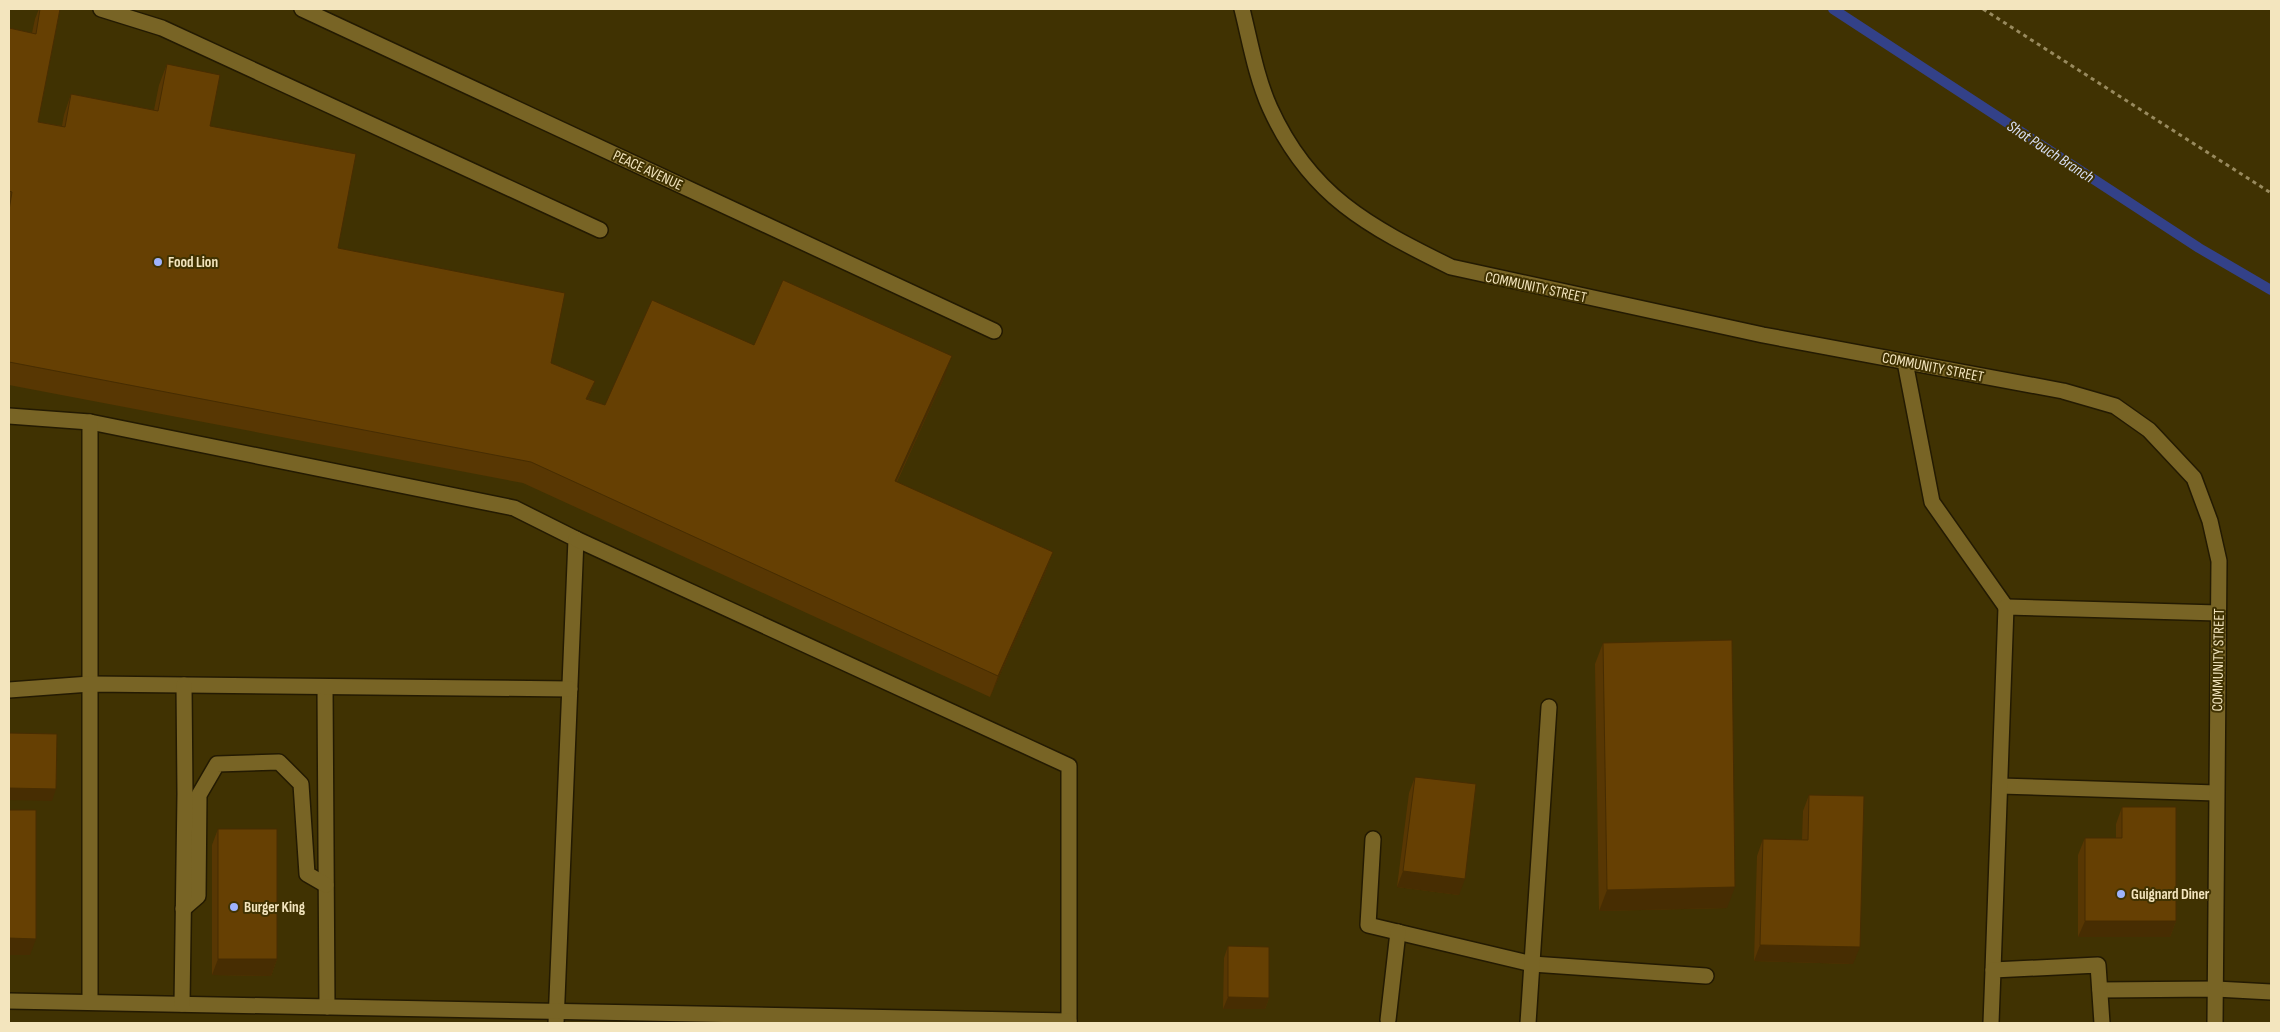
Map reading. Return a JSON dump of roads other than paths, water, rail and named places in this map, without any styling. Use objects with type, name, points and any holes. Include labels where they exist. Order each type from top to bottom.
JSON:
[{"type":"street","points":[[101,9],[162,28],[600,230]]},
{"type":"street","name":"PEACE AVENUE","points":[[302,9],[994,331]]},
{"type":"street","name":"COMMUNITY STREET","points":[[1242,9],[1268,101],[1299,160],[1318,183],[1355,215],[1412,248],[1451,267],[1510,282],[1763,335],[2063,391],[2115,406],[2149,430],[2194,478],[2210,521],[2219,561],[2215,1023]]},
{"type":"street","points":[[1905,362],[1932,502],[2006,607],[1991,1023]]},
{"type":"street","points":[[9,416],[90,422],[514,508],[576,539],[1069,766],[1069,1022],[556,1017],[327,1007],[9,1001]]},
{"type":"street","points":[[90,422],[90,1002]]},
{"type":"street","points":[[556,1017],[576,539]]},
{"type":"street","points":[[2006,607],[2218,613]]},
{"type":"street","points":[[9,690],[90,684],[570,689]]},
{"type":"street","points":[[182,1004],[185,794],[184,685]]},
{"type":"street","points":[[325,686],[327,1007]]},
{"type":"street","points":[[1528,1023],[1549,707]]},
{"type":"street","points":[[183,909],[198,896],[199,795],[217,764],[279,762],[301,784],[307,874],[326,885]]},
{"type":"street","points":[[2000,786],[2216,793]]},
{"type":"street","points":[[1372,839],[1368,925],[1532,964],[1706,976]]},
{"type":"street","points":[[1388,1020],[1398,932]]},
{"type":"street","points":[[1993,970],[2098,965],[2102,1023]]},
{"type":"street","points":[[2100,990],[2216,989],[2271,992]]},
{"type":"waterway","name":"Shot Pouch Branch","points":[[1833,9],[2199,248],[2271,290]]},
{"type":"place","name":"Food Lion","points":[[158,262]]},
{"type":"place","name":"Guignard Diner","points":[[2121,894]]},
{"type":"place","name":"Burger King","points":[[234,907]]}]
